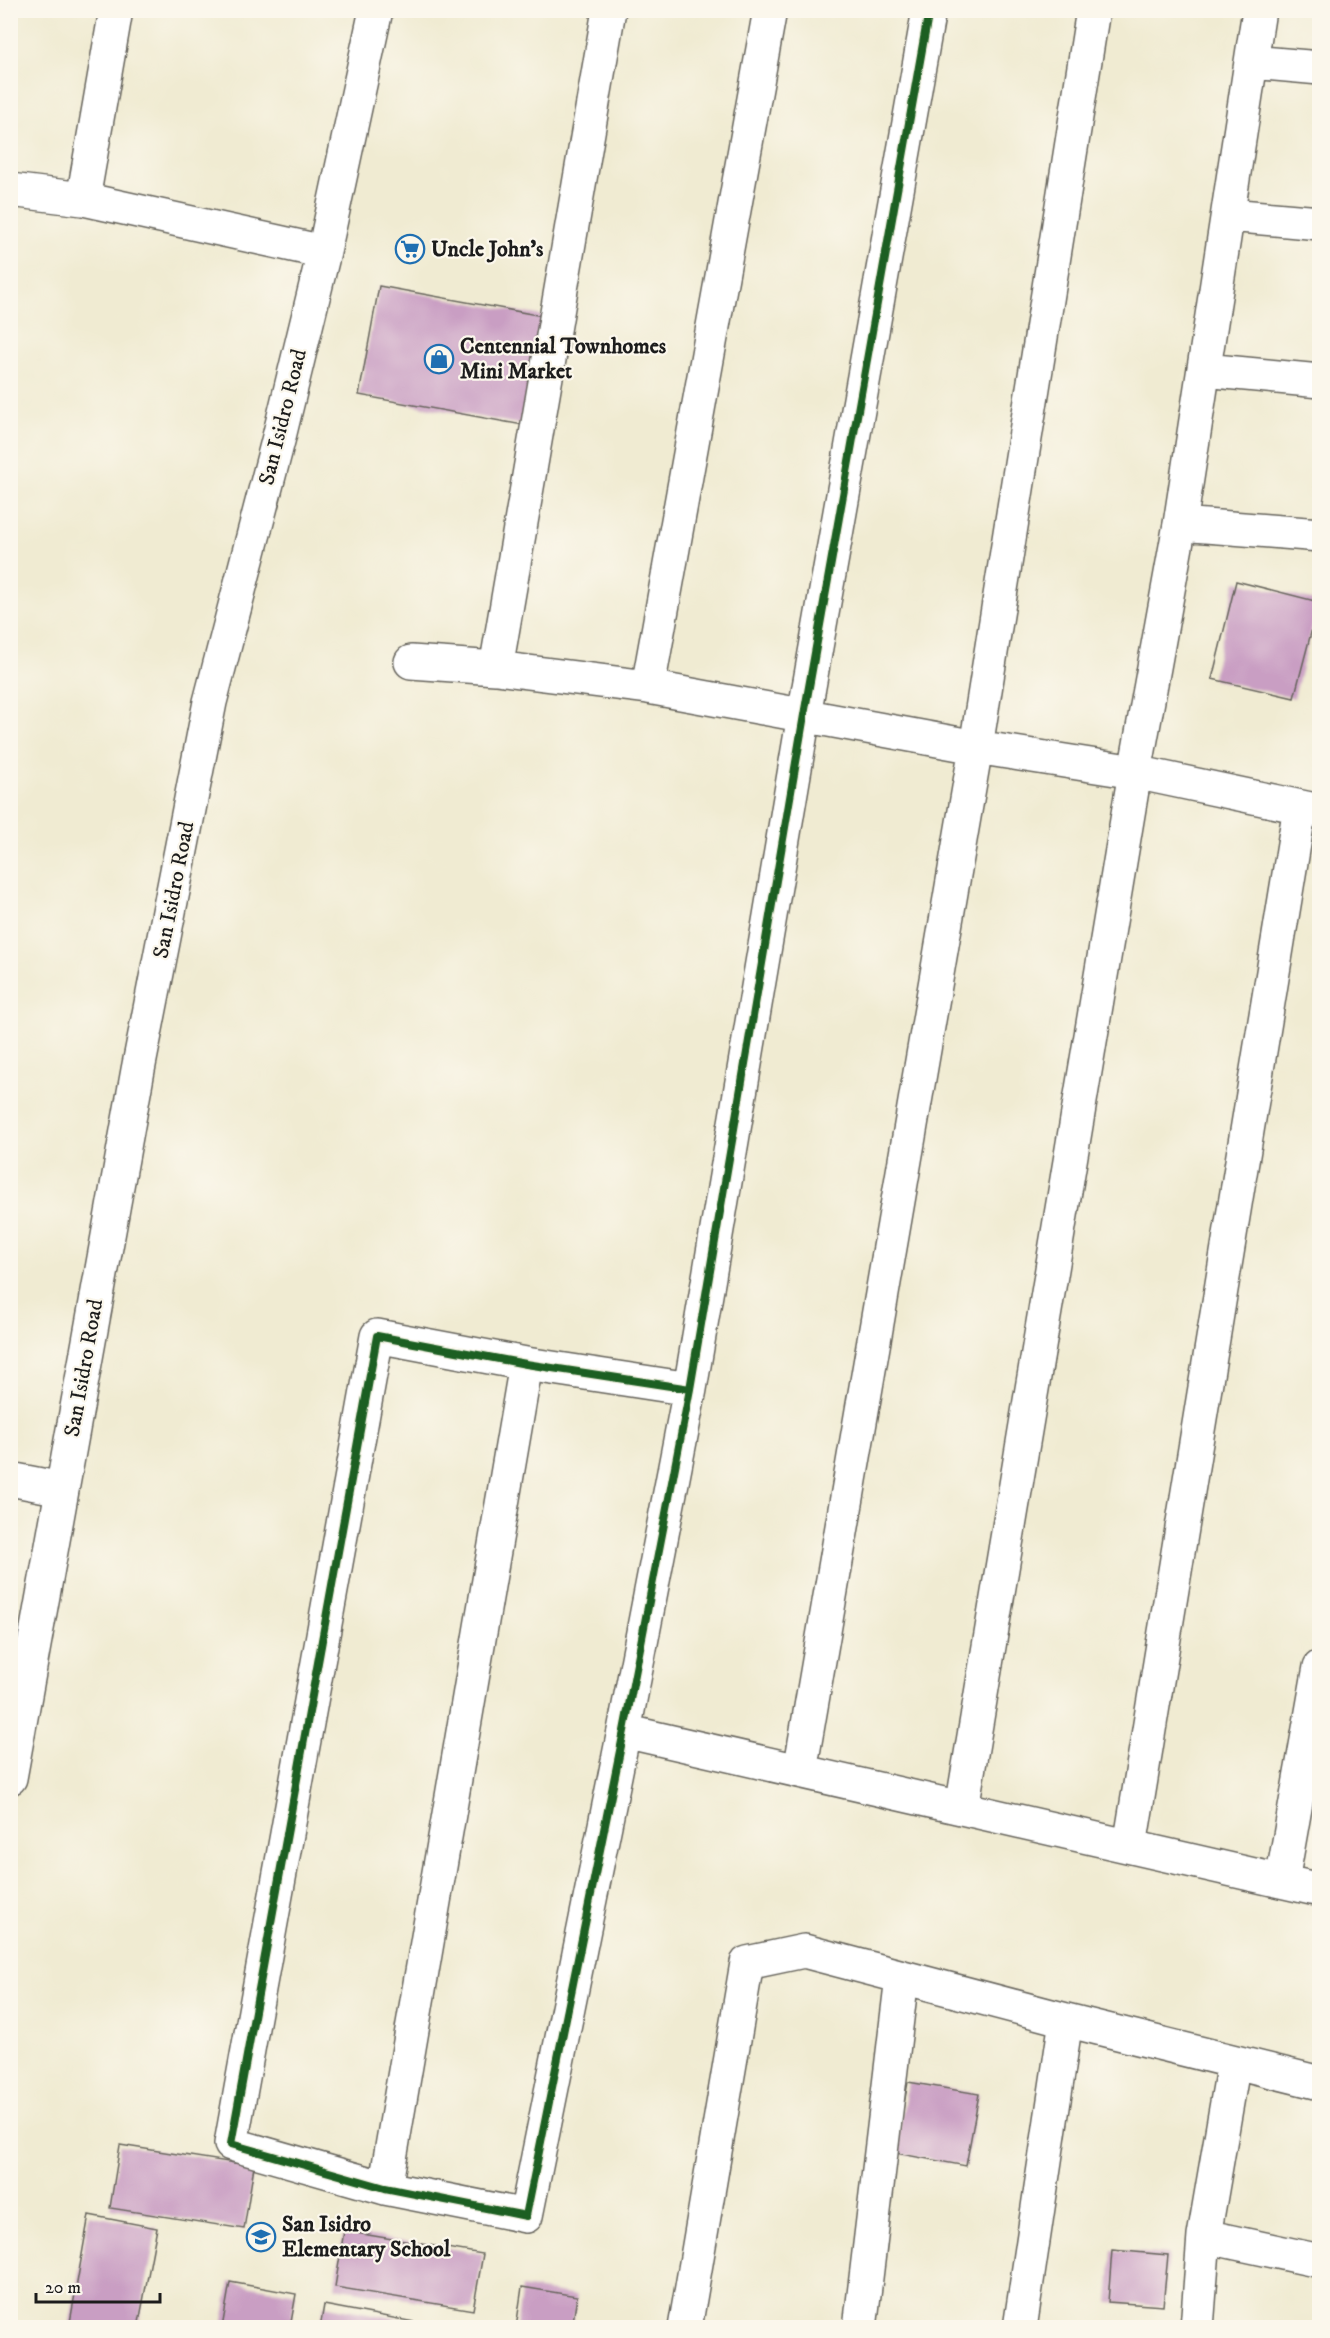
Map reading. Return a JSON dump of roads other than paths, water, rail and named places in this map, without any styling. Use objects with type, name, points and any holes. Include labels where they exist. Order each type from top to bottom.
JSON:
[{"type":"street","points":[[83,199],[116,10]]},
{"type":"street","name":"San Isidro Road","points":[[10,1778],[24,1629],[62,1489],[138,1070],[210,702],[279,437],[324,252],[376,10]]},
{"type":"street","points":[[496,668],[609,10]]},
{"type":"street","points":[[648,687],[770,10]]},
{"type":"street","points":[[690,1389],[526,1364],[377,1336],[231,2144],[385,2188],[526,2216],[690,1389],[804,715],[929,10]]},
{"type":"street","points":[[800,1771],[976,747],[1093,10]]},
{"type":"street","points":[[962,1809],[1136,772],[1180,524],[1259,10]]},
{"type":"street","points":[[1251,62],[1320,68]]},
{"type":"street","points":[[10,190],[83,199],[324,252]]},
{"type":"street","points":[[1228,215],[1320,223]]},
{"type":"street","points":[[1204,370],[1320,381]]},
{"type":"street","points":[[1180,524],[1320,535]]},
{"type":"street","points":[[411,662],[496,668],[648,687],[976,747],[1136,772],[1310,809],[1130,1846]]},
{"type":"street","points":[[385,2188],[526,1364]]},
{"type":"street","points":[[10,1479],[62,1489]]},
{"type":"street","points":[[1282,1881],[1320,1667]]},
{"type":"street","points":[[624,1731],[1320,1890]]},
{"type":"street","points":[[686,2328],[747,1963],[804,1951],[1066,2020],[1320,2083]]},
{"type":"street","points":[[860,2328],[902,1977]]},
{"type":"street","points":[[1020,2328],[1066,2020]]},
{"type":"street","points":[[1197,2328],[1204,2236],[1234,2062]]},
{"type":"street","points":[[1204,2236],[1320,2261]]},
{"type":"place","name":"Uncle John's","points":[[410,249]]},
{"type":"place","name":"Centennial Townhomes Mini Market","points":[[439,359]]},
{"type":"place","name":"San Isidro Elementary School","points":[[261,2237]]}]
